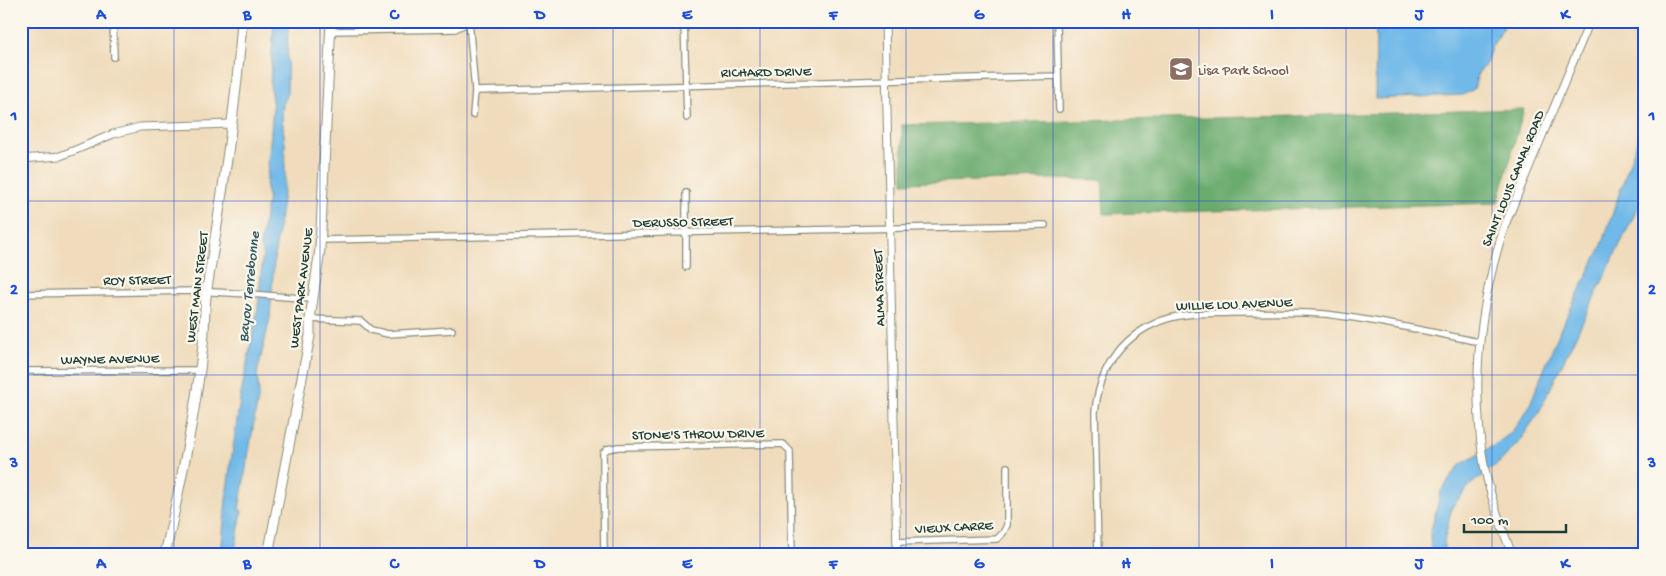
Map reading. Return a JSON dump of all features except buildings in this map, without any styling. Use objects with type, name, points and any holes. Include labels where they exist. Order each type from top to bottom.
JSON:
[{"type":"main road","name":"WEST MAIN STREET","points":[[165,555],[192,415],[203,345],[207,291],[222,202],[242,21]]},
{"type":"main road","name":"WEST PARK AVENUE","points":[[268,555],[310,336],[310,319],[321,240],[331,26]]},
{"type":"street","points":[[22,21],[23,59]]},
{"type":"street","points":[[113,21],[114,57]]},
{"type":"street","points":[[331,26],[455,28],[469,22],[489,21]]},
{"type":"street","points":[[684,21],[687,118]]},
{"type":"street","name":"ALMA STREET","points":[[884,21],[897,555]]},
{"type":"street","points":[[1057,21],[1059,109]]},
{"type":"street","name":"SAINT LOUIS CANAL ROAD","points":[[1512,555],[1487,480],[1481,452],[1477,393],[1479,342],[1486,291],[1505,225],[1590,21]]},
{"type":"street","points":[[469,22],[474,91],[473,115]]},
{"type":"street","name":"RICHARD DRIVE","points":[[474,91],[1058,76]]},
{"type":"street","points":[[21,159],[60,156],[113,134],[140,127],[232,124]]},
{"type":"street","points":[[686,193],[686,267]]},
{"type":"street","name":"DERUSSO STREET","points":[[321,240],[1045,225]]},
{"type":"street","name":"ROY STREET","points":[[21,294],[207,291],[313,299]]},
{"type":"street","name":"WILLIE LOU AVENUE","points":[[1098,555],[1096,398],[1103,377],[1112,360],[1127,341],[1145,328],[1183,315],[1308,313],[1354,318],[1479,342]]},
{"type":"street","points":[[310,319],[361,322],[371,330],[388,334],[452,330]]},
{"type":"street","name":"WAYNE AVENUE","points":[[21,371],[199,370]]},
{"type":"street","name":"STONE'S THROW DRIVE","points":[[604,555],[603,453],[607,449],[618,447],[783,444],[790,451],[792,555]]},
{"type":"street","name":"VIEUX CARRE","points":[[897,542],[997,539],[1007,525],[1007,467]]},
{"type":"green space","points":[[1524,109],[1498,203],[1104,214],[1102,180],[1050,179],[903,183],[902,125]]},
{"type":"water","points":[[274,21],[288,21],[287,95],[283,104],[282,117],[285,144],[285,177],[274,261],[270,318],[257,374],[259,393],[239,509],[242,511],[234,555],[221,555],[227,489],[240,400],[258,307],[263,252],[260,247],[268,196],[266,189],[273,108],[270,85]]},
{"type":"water","points":[[1376,21],[1507,21],[1491,48],[1486,64],[1478,73],[1474,89],[1463,95],[1375,99]]},
{"type":"water","points":[[1645,124],[1645,193],[1538,414],[1518,443],[1500,462],[1470,485],[1452,507],[1444,542],[1444,555],[1431,555],[1430,534],[1441,491],[1460,465],[1511,433],[1528,409],[1561,328],[1602,245],[1637,141]]},
{"type":"place","name":"Lisa Park School","points":[[1181,69]]},
{"type":"water label","name":"Bayou Terrebonne","points":[[248,287]]}]
